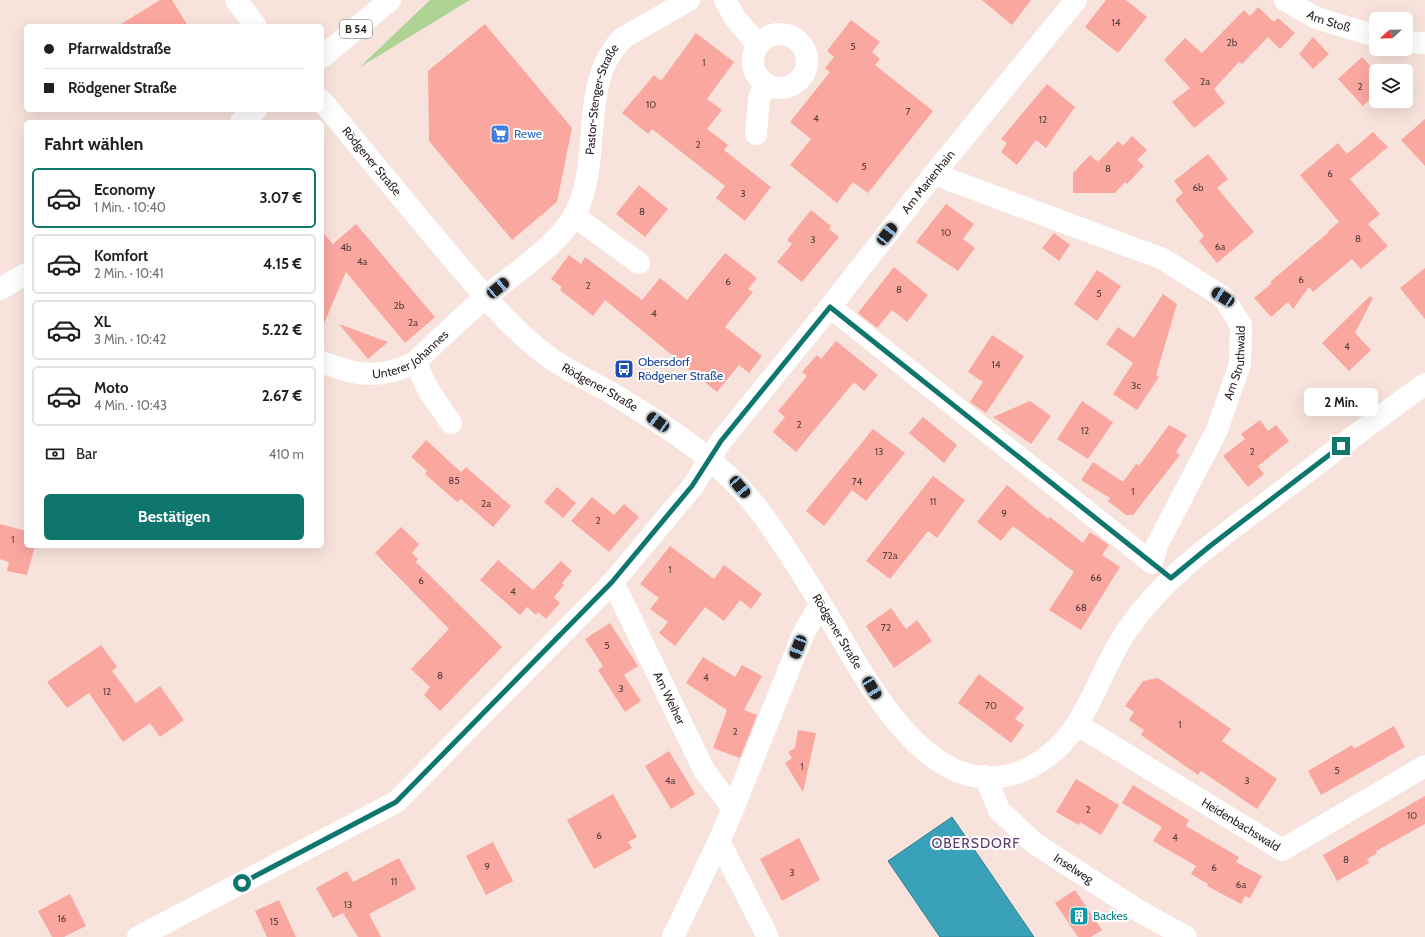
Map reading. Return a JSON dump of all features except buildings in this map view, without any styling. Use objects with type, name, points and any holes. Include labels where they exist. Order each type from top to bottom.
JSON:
[{"type":"street","points":[[236,0],[254,24]]},
{"type":"street","name":"B 54","points":[[324,55],[390,0]]},
{"type":"street","name":"Pastor-Stenger-Straße","points":[[486,297],[557,238],[574,216],[587,179],[598,82],[614,47],[623,38],[689,0]]},
{"type":"street","points":[[725,0],[735,18],[758,45]]},
{"type":"street","name":"Am Marienhain","points":[[138,937],[396,802],[612,582],[692,486],[721,441],[830,307],[934,174],[1076,0]]},
{"type":"street","name":"Am Stoß","points":[[1285,0],[1316,18],[1369,34]]},
{"type":"street","points":[[772,35],[790,36],[798,42],[806,57],[806,66],[803,75],[797,82],[781,88],[765,83],[754,70],[754,53],[758,45],[764,39],[772,35]]},
{"type":"street","points":[[1413,42],[1425,43]]},
{"type":"street","points":[[756,134],[759,99],[765,83]]},
{"type":"street","name":"Rödgener Straße","points":[[324,103],[486,297],[522,335],[549,358],[646,413],[709,458],[740,487],[761,512],[821,604],[879,700],[904,732],[926,752],[951,768],[969,774],[1006,776],[1039,762],[1054,752],[1078,725],[1112,655],[1127,630],[1171,578],[1216,541],[1425,384]]},
{"type":"street","points":[[244,120],[254,112]]},
{"type":"street","name":"Am Struthwald","points":[[934,174],[1163,260],[1223,297],[1241,325],[1240,364],[1217,430],[1157,545],[1152,563]]},
{"type":"street","points":[[574,216],[639,263]]},
{"type":"street","points":[[0,289],[24,275]]},
{"type":"street","name":"Unterer Johannes","points":[[324,363],[347,372],[379,374],[404,368],[415,362],[486,297]]},
{"type":"street","points":[[830,307],[1171,578]]},
{"type":"street","points":[[415,362],[429,391],[451,424]]},
{"type":"street","name":"Am Weiher","points":[[612,582],[704,770],[734,809]]},
{"type":"street","points":[[673,937],[734,809],[804,632],[821,604]]},
{"type":"street","name":"Heidenbachswald","points":[[1078,725],[1282,850],[1425,766]]},
{"type":"street","name":"Inselweg","points":[[985,776],[999,810],[1034,843],[1140,910],[1186,937]]},
{"type":"street","points":[[719,841],[768,937]]},
{"type":"green space","points":[[430,0],[470,0],[360,67]]},
{"type":"water","points":[[952,817],[1034,937],[940,937],[888,861]]},
{"type":"place","name":"Rewe","points":[[500,134]]},
{"type":"place","name":"Obersdorf Rödgener Straße","points":[[624,369]]},
{"type":"place","name":"Backes","points":[[1079,916]]},
{"type":"district","name":"OBERSDORF","points":[[976,843]]},
{"type":"route","points":[[242,883],[396,802],[612,582],[692,486],[721,441],[830,307],[1171,578],[1210,546],[1341,446]]}]
